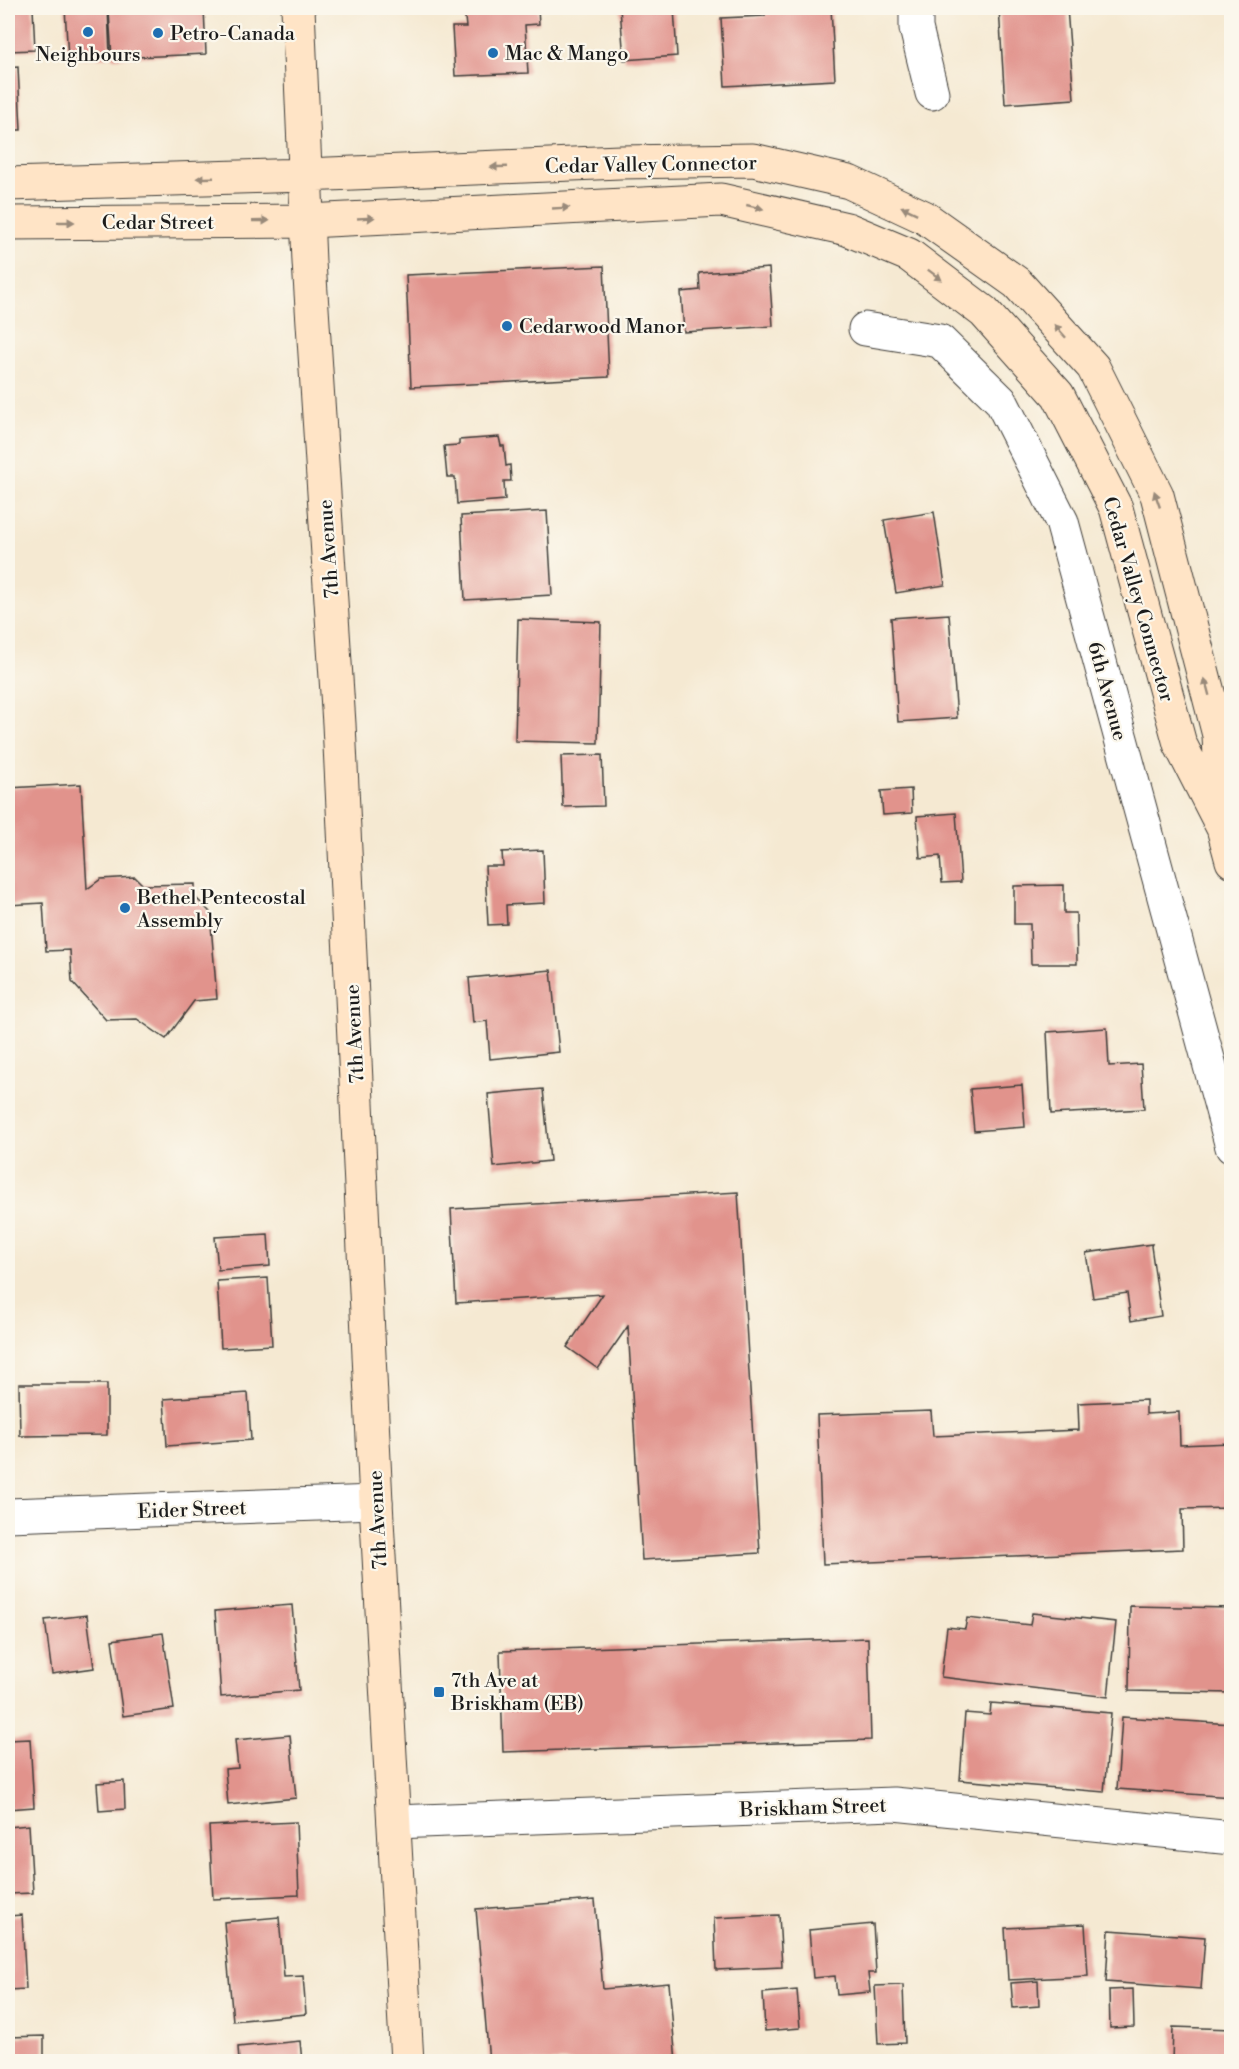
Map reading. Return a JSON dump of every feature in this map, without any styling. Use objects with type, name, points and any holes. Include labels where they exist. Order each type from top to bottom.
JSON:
[{"type":"main road","name":"7th Avenue","points":[[298,8],[305,175],[339,724],[376,1502],[407,2061]]},
{"type":"main road","name":"Cedar Valley Connector","points":[[305,175],[620,162],[753,160],[849,182],[924,217],[943,230],[1017,283],[1093,368],[1156,495],[1220,735],[1223,828]]},
{"type":"main road","points":[[8,184],[305,175]]},
{"type":"main road","name":"Cedar Valley Connector","points":[[308,221],[722,200],[847,228],[909,255],[984,312],[1058,395],[1116,508],[1180,744],[1223,828],[1232,861]]},
{"type":"main road","name":"Cedar Street","points":[[8,223],[308,221]]},
{"type":"street","points":[[915,8],[916,28],[932,93]]},
{"type":"street","name":"6th Avenue","points":[[865,329],[940,341],[1001,401],[1062,522],[1232,1147]]},
{"type":"street","name":"Eider Street","points":[[8,1515],[376,1502]]},
{"type":"street","name":"Briskham Street","points":[[394,1822],[894,1804],[1232,1838]]},
{"type":"building","points":[[33,8],[35,50],[8,51],[8,9]]},
{"type":"building","name":"Neighbours","points":[[65,8],[108,8],[110,57],[68,59]]},
{"type":"building","name":"Petro-Canada","points":[[204,8],[206,54],[112,58],[109,11]]},
{"type":"building","points":[[464,8],[538,8],[539,24],[525,25],[528,73],[455,76],[452,27],[466,27]]},
{"type":"building","points":[[620,8],[674,8],[677,56],[624,60]]},
{"type":"building","points":[[765,8],[831,8],[835,80],[725,86],[721,18],[765,16]]},
{"type":"building","points":[[999,8],[1067,8],[1074,99],[1005,104]]},
{"type":"building","points":[[18,67],[21,130],[8,130],[8,68]]},
{"type":"building","name":"Cedarwood Manor","points":[[604,266],[609,377],[411,387],[406,275]]},
{"type":"building","points":[[769,268],[773,326],[684,332],[681,292],[700,290],[699,273]]},
{"type":"building","points":[[499,437],[501,446],[504,446],[506,466],[510,465],[511,481],[504,481],[505,500],[457,504],[455,477],[447,477],[444,446],[459,445],[459,440]]},
{"type":"building","points":[[547,511],[552,595],[465,600],[461,516]]},
{"type":"building","points":[[934,512],[945,585],[896,593],[884,520]]},
{"type":"building","points":[[949,614],[957,718],[898,722],[891,618]]},
{"type":"building","points":[[518,619],[601,622],[598,743],[515,741]]},
{"type":"building","points":[[602,755],[604,806],[563,807],[561,756]]},
{"type":"building","name":"Bethel Pentecostal Assembly","points":[[81,784],[87,889],[101,879],[135,877],[143,885],[195,884],[195,897],[210,912],[217,999],[194,1001],[166,1039],[137,1019],[106,1020],[72,982],[70,950],[46,951],[43,903],[8,905],[8,788]]},
{"type":"building","points":[[911,789],[912,813],[883,815],[881,791]]},
{"type":"building","points":[[956,813],[961,882],[942,883],[940,856],[920,858],[917,816]]},
{"type":"building","points":[[543,850],[545,903],[506,905],[507,924],[488,925],[485,866],[503,866],[502,852]]},
{"type":"building","points":[[1064,885],[1064,913],[1076,913],[1077,964],[1031,964],[1030,924],[1014,924],[1014,886]]},
{"type":"building","points":[[551,970],[559,1052],[490,1059],[487,1021],[473,1023],[469,978]]},
{"type":"building","points":[[1107,1028],[1109,1066],[1141,1064],[1144,1109],[1051,1114],[1047,1032]]},
{"type":"building","points":[[1022,1085],[1025,1127],[974,1131],[970,1089]]},
{"type":"building","points":[[543,1089],[550,1161],[494,1167],[488,1094]]},
{"type":"building","points":[[738,1192],[760,1553],[642,1560],[628,1326],[598,1369],[567,1347],[603,1294],[456,1303],[451,1209]]},
{"type":"building","points":[[268,1234],[270,1266],[218,1270],[215,1237]]},
{"type":"building","points":[[1152,1244],[1161,1316],[1131,1321],[1127,1293],[1093,1298],[1086,1253]]},
{"type":"building","points":[[268,1278],[272,1345],[221,1348],[217,1281]]},
{"type":"building","points":[[19,1384],[107,1384],[107,1435],[20,1436]]},
{"type":"building","points":[[248,1393],[251,1440],[167,1446],[164,1399]]},
{"type":"building","points":[[1146,1400],[1146,1414],[1179,1412],[1180,1445],[1231,1443],[1232,1508],[1182,1509],[1183,1549],[823,1564],[817,1415],[931,1411],[933,1436],[1079,1430],[1078,1403]]},
{"type":"building","points":[[292,1605],[299,1690],[221,1697],[215,1611]]},
{"type":"building","points":[[1130,1606],[1232,1608],[1232,1693],[1129,1691]]},
{"type":"building","points":[[1032,1613],[1116,1622],[1108,1697],[941,1677],[947,1627],[965,1629],[967,1618],[1030,1625]]},
{"type":"building","points":[[87,1615],[94,1668],[52,1674],[45,1620]]},
{"type":"building","points":[[163,1633],[174,1709],[123,1716],[112,1640]]},
{"type":"building","points":[[868,1638],[871,1740],[503,1752],[500,1651]]},
{"type":"building","points":[[991,1703],[1111,1713],[1104,1792],[960,1780],[965,1713],[990,1715]]},
{"type":"building","points":[[1122,1717],[1232,1724],[1232,1797],[1117,1789]]},
{"type":"building","points":[[290,1735],[296,1798],[228,1805],[225,1769],[238,1768],[235,1740]]},
{"type":"building","points":[[30,1739],[34,1807],[8,1809],[8,1740]]},
{"type":"building","points":[[124,1781],[125,1809],[99,1811],[97,1783]]},
{"type":"building","points":[[296,1822],[299,1895],[213,1899],[209,1826]]},
{"type":"building","points":[[29,1825],[33,1893],[8,1894],[8,1827]]},
{"type":"building","points":[[595,1900],[603,1989],[669,1983],[676,2062],[489,2062],[476,1909]]},
{"type":"building","points":[[22,1915],[26,1989],[8,1990],[8,1916]]},
{"type":"building","points":[[779,1915],[782,1967],[716,1970],[714,1918]]},
{"type":"building","points":[[279,1917],[284,1977],[303,1976],[306,2014],[233,2021],[224,1922]]},
{"type":"building","points":[[873,1924],[876,1973],[868,1973],[870,1992],[837,1995],[835,1976],[813,1978],[809,1930]]},
{"type":"building","points":[[1085,1924],[1088,1976],[1008,1980],[1005,1928]]},
{"type":"building","points":[[1109,1930],[1205,1937],[1201,1989],[1106,1982]]},
{"type":"building","points":[[1038,1981],[1039,2006],[1013,2008],[1011,1983]]},
{"type":"building","points":[[903,1985],[905,2043],[878,2044],[875,1986]]},
{"type":"building","points":[[1133,1989],[1134,2027],[1110,2028],[1109,1990]]},
{"type":"building","points":[[797,1990],[800,2028],[765,2031],[763,1993]]},
{"type":"building","points":[[1173,2027],[1232,2029],[1232,2062],[1172,2062]]},
{"type":"building","points":[[44,2036],[44,2062],[8,2062],[8,2037]]},
{"type":"building","points":[[300,2041],[302,2062],[239,2062],[238,2047]]},
{"type":"place","name":"Neighbours","points":[[88,32]]},
{"type":"place","name":"Petro-Canada","points":[[158,33]]},
{"type":"place","name":"Mac & Mango","points":[[493,53]]},
{"type":"place","name":"Cedarwood Manor","points":[[507,326]]},
{"type":"place","name":"Bethel Pentecostal Assembly","points":[[125,908]]},
{"type":"place","name":"7th Ave at Briskham (EB)","points":[[439,1692]]}]
